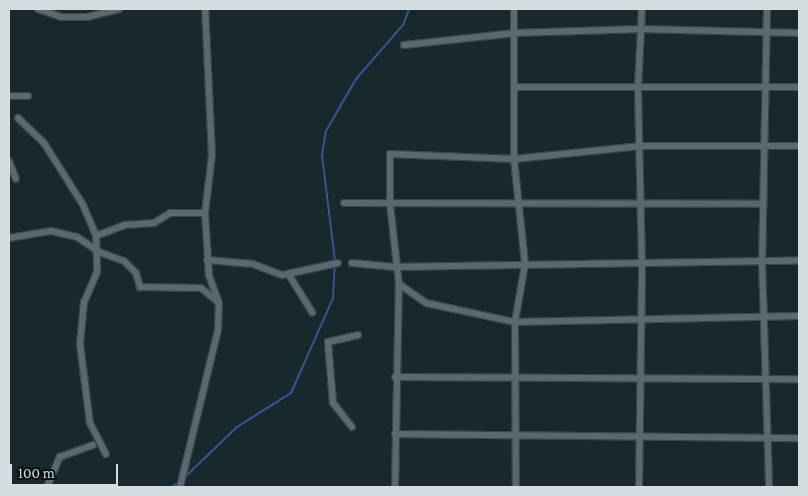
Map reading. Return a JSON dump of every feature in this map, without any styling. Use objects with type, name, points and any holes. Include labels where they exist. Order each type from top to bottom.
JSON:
[{"type":"street","points":[[38,9],[61,17],[86,17],[118,9]]},
{"type":"street","points":[[180,487],[215,342],[219,303],[208,260],[205,213],[212,155],[205,9]]},
{"type":"street","points":[[514,9],[517,87],[514,160],[525,264],[515,322],[518,380],[515,434],[516,487]]},
{"type":"street","points":[[639,487],[642,379],[642,265],[641,146],[638,88],[642,9]]},
{"type":"street","points":[[767,9],[767,146],[762,260],[768,379],[769,487]]},
{"type":"street","points":[[404,45],[515,33],[642,29],[767,34],[799,33]]},
{"type":"street","points":[[517,87],[799,87]]},
{"type":"street","points":[[9,96],[28,96]]},
{"type":"street","points":[[18,118],[44,142],[83,205],[96,236],[99,252],[97,272],[84,302],[80,344],[90,423],[106,454]]},
{"type":"street","points":[[395,487],[395,377],[400,284],[395,267],[390,204],[390,154],[514,160],[641,146],[799,146]]},
{"type":"street","points":[[9,161],[16,179]]},
{"type":"street","points":[[344,203],[641,207],[763,204]]},
{"type":"street","points":[[96,236],[125,224],[154,223],[170,213],[205,213]]},
{"type":"street","points":[[9,238],[51,231],[77,237],[99,252],[124,260],[136,273],[140,287],[201,288],[219,303]]},
{"type":"street","points":[[208,260],[253,264],[288,275],[338,263]]},
{"type":"street","points":[[352,263],[395,267],[525,264],[642,265],[762,260],[799,261]]},
{"type":"street","points":[[288,275],[312,312]]},
{"type":"street","points":[[400,284],[426,303],[515,322],[799,316]]},
{"type":"street","points":[[352,427],[333,403],[328,342],[358,336]]},
{"type":"street","points":[[395,377],[518,380],[799,379]]},
{"type":"street","points":[[395,434],[799,438]]},
{"type":"street","points":[[46,487],[60,457],[94,445]]},
{"type":"waterway","points":[[335,261],[322,155],[326,131],[356,79],[403,25],[409,9]]},
{"type":"waterway","points":[[185,477],[237,427],[291,393],[333,298],[335,265]]},
{"type":"waterway","points":[[171,487],[180,482]]}]
